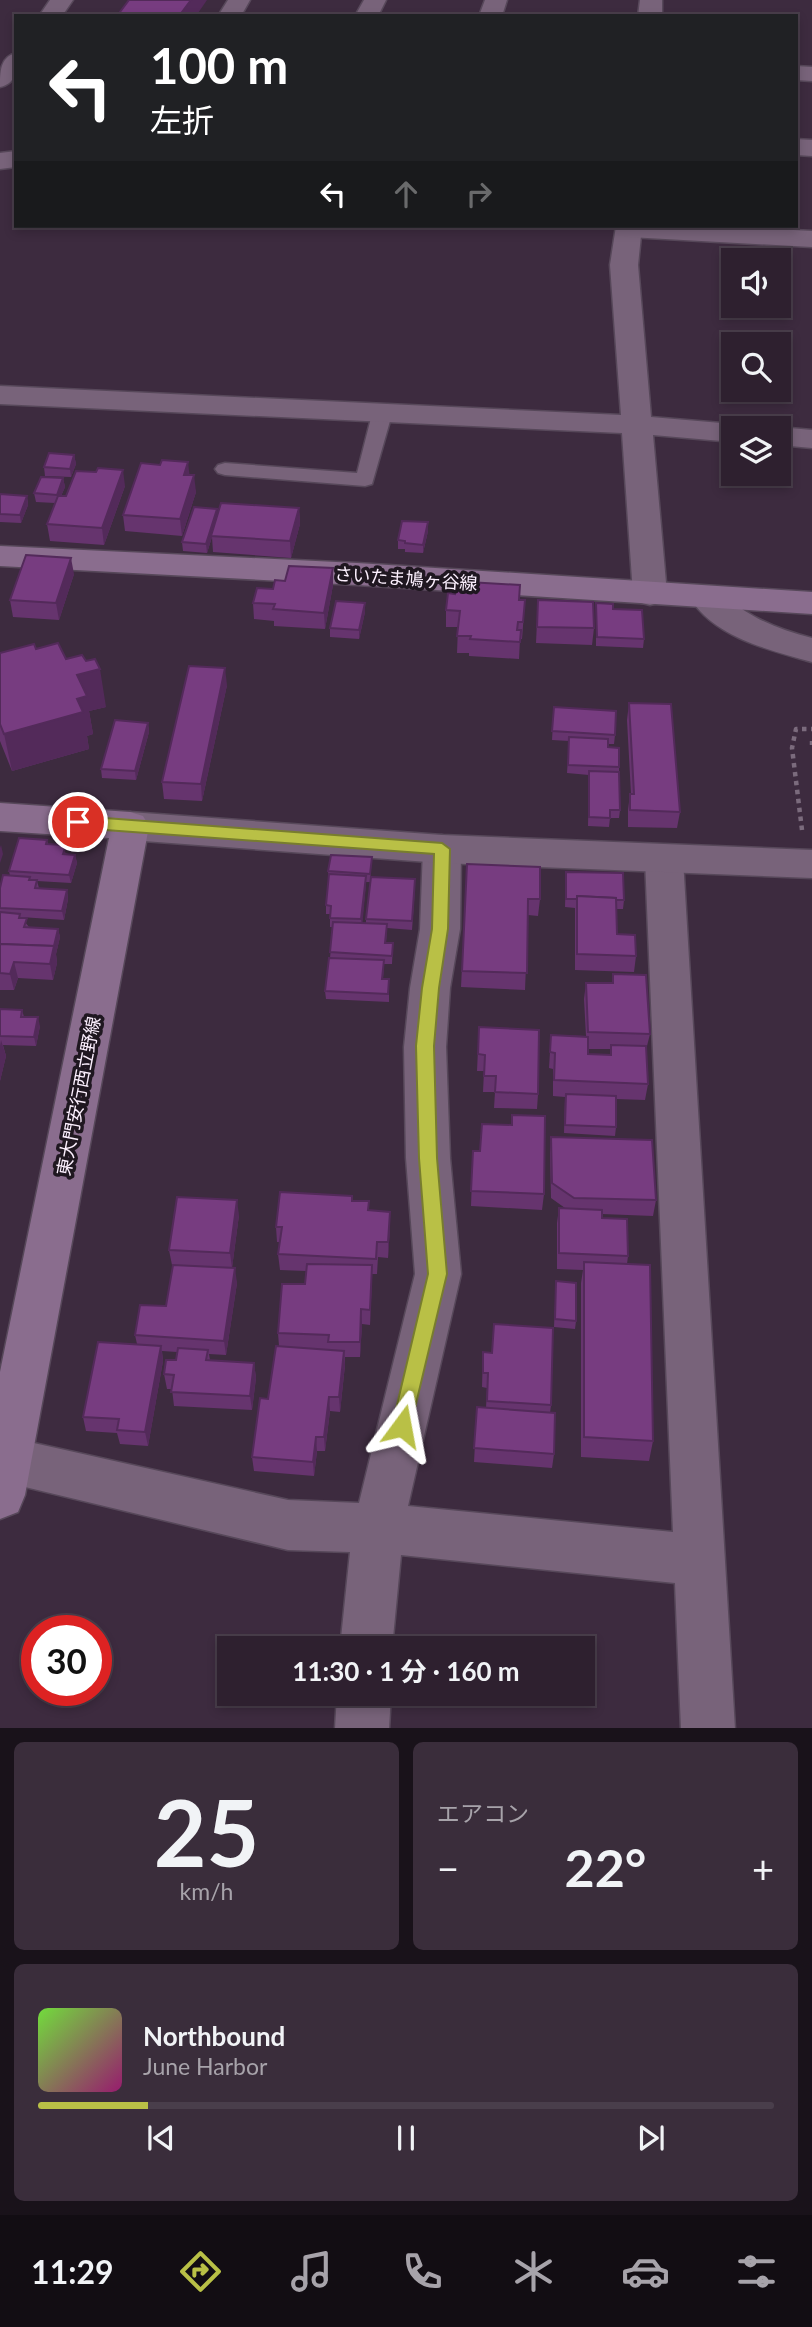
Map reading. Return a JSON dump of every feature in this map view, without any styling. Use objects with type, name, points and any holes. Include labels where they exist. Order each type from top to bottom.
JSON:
[{"type":"main road","name":"さいたま鳩ヶ谷線","points":[[0,556],[357,574],[812,603]]},
{"type":"main road","points":[[0,817],[130,825]]},
{"type":"main road","name":"東大門安行西立野線","points":[[4,1477],[130,825]]},
{"type":"street","points":[[629,228],[624,265],[639,425],[642,517],[650,594]]},
{"type":"street","points":[[644,228],[812,239]]},
{"type":"street","points":[[0,396],[639,425],[721,431]]},
{"type":"street","points":[[791,437],[812,439]]},
{"type":"street","points":[[707,598],[724,615],[752,632],[812,650]]},
{"type":"street","points":[[130,825],[442,849],[664,859],[807,851]]},
{"type":"street","points":[[367,1636],[378,1528],[438,1274],[428,1158],[425,1046],[430,988],[440,929],[442,849]]},
{"type":"street","points":[[664,859],[708,1728]]},
{"type":"street","points":[[4,1477],[288,1525],[378,1528],[700,1560]]},
{"type":"street","points":[[362,1728],[363,1706]]},
{"type":"lane","points":[[225,469],[365,480],[382,414]]},
{"type":"path","points":[[807,851],[792,748],[796,729],[812,729]]},
{"type":"building","points":[[129,0],[191,0],[180,14],[118,14]]},
{"type":"building","points":[[49,453],[74,455],[70,469],[44,467]]},
{"type":"building","points":[[162,460],[188,462],[184,475],[194,475],[180,519],[123,515],[141,463],[160,465]]},
{"type":"building","points":[[98,468],[123,470],[102,528],[47,524],[58,496],[66,496],[76,471],[96,472]]},
{"type":"building","points":[[41,477],[63,478],[57,495],[34,493]]},
{"type":"building","points":[[0,494],[27,496],[20,515],[0,514]]},
{"type":"building","points":[[221,503],[299,508],[290,541],[211,536]]},
{"type":"building","points":[[194,507],[217,509],[206,544],[182,542]]},
{"type":"building","points":[[402,521],[428,522],[423,545],[398,540]]},
{"type":"building","points":[[26,555],[71,558],[56,603],[10,600]]},
{"type":"building","points":[[289,566],[333,568],[324,613],[273,609],[275,604],[253,603],[257,588],[273,589],[275,580],[285,581]]},
{"type":"building","points":[[468,582],[520,585],[519,600],[525,600],[523,622],[518,622],[517,630],[521,630],[520,642],[457,636],[460,611],[446,610],[448,593],[455,594],[456,585],[468,585]]},
{"type":"building","points":[[538,600],[593,602],[594,628],[537,627]]},
{"type":"building","points":[[336,601],[365,603],[359,630],[330,628]]},
{"type":"building","points":[[596,603],[613,604],[613,609],[642,610],[644,639],[597,637]]},
{"type":"building","points":[[58,643],[66,659],[82,655],[86,661],[95,659],[100,669],[77,675],[87,696],[77,699],[83,712],[4,734],[0,724],[0,653],[34,644],[36,649]]},
{"type":"building","points":[[189,666],[225,668],[201,784],[162,782]]},
{"type":"building","points":[[629,703],[671,704],[680,812],[630,810],[630,794],[634,794]]},
{"type":"building","points":[[554,707],[616,711],[615,735],[552,731]]},
{"type":"building","points":[[115,720],[148,723],[135,771],[101,769]]},
{"type":"building","points":[[569,737],[608,739],[608,747],[619,748],[619,767],[568,765]]},
{"type":"building","points":[[589,771],[619,772],[620,810],[610,810],[610,818],[589,817]]},
{"type":"building","points":[[19,838],[47,840],[46,844],[66,845],[63,854],[75,855],[69,875],[9,871]]},
{"type":"building","points":[[331,855],[372,857],[370,874],[328,871]]},
{"type":"building","points":[[467,864],[540,867],[540,899],[528,899],[527,973],[462,971]]},
{"type":"building","points":[[566,872],[623,873],[624,900],[577,896],[577,899],[566,899]]},
{"type":"building","points":[[329,874],[366,876],[361,919],[330,918],[331,906],[326,905]]},
{"type":"building","points":[[3,875],[30,877],[29,880],[37,880],[35,888],[67,890],[62,911],[0,908]]},
{"type":"building","points":[[371,877],[415,879],[412,921],[366,919]]},
{"type":"building","points":[[577,896],[616,898],[617,934],[635,935],[636,956],[577,954]]},
{"type":"building","points":[[0,912],[20,914],[19,918],[27,918],[24,927],[58,929],[54,946],[0,944]]},
{"type":"building","points":[[333,922],[387,924],[385,943],[393,943],[392,956],[330,952]]},
{"type":"building","points":[[0,944],[54,946],[50,964],[14,962],[10,974],[0,973]]},
{"type":"building","points":[[329,958],[384,960],[382,979],[389,979],[388,994],[325,991]]},
{"type":"building","points":[[613,974],[646,975],[650,1034],[588,1032],[586,983],[613,983]]},
{"type":"building","points":[[0,1009],[22,1010],[21,1017],[38,1017],[34,1037],[0,1036]]},
{"type":"building","points":[[479,1027],[539,1030],[538,1094],[495,1092],[496,1076],[484,1076],[485,1055],[478,1054]]},
{"type":"building","points":[[551,1035],[588,1037],[588,1054],[611,1055],[611,1045],[646,1046],[648,1084],[554,1080],[555,1053],[550,1052]]},
{"type":"building","points":[[566,1094],[616,1096],[616,1127],[565,1125]]},
{"type":"building","points":[[512,1115],[545,1116],[544,1194],[471,1191],[473,1151],[480,1151],[482,1124],[512,1125]]},
{"type":"building","points":[[551,1137],[652,1140],[656,1200],[574,1198],[552,1183]]},
{"type":"building","points":[[280,1192],[352,1196],[352,1201],[369,1201],[368,1210],[390,1212],[388,1242],[377,1242],[376,1259],[278,1254],[282,1227],[276,1227]]},
{"type":"building","points":[[177,1197],[237,1200],[230,1253],[169,1250]]},
{"type":"building","points":[[559,1208],[602,1210],[602,1218],[627,1219],[628,1256],[559,1253]]},
{"type":"building","points":[[584,1262],[650,1265],[653,1441],[584,1437]]},
{"type":"building","points":[[307,1264],[372,1265],[370,1310],[361,1309],[360,1342],[328,1342],[329,1335],[278,1333],[282,1284],[305,1284]]},
{"type":"building","points":[[173,1265],[235,1268],[224,1341],[135,1335],[140,1305],[166,1306]]},
{"type":"building","points":[[556,1281],[576,1283],[576,1321],[555,1319]]},
{"type":"building","points":[[494,1324],[553,1328],[551,1405],[487,1401],[488,1373],[483,1373],[483,1352],[492,1353]]},
{"type":"building","points":[[98,1342],[161,1346],[145,1432],[117,1430],[119,1419],[83,1417]]},
{"type":"building","points":[[276,1346],[344,1351],[339,1397],[329,1397],[324,1437],[316,1437],[313,1462],[252,1457],[260,1398],[268,1399]]},
{"type":"building","points":[[178,1348],[208,1350],[206,1360],[254,1363],[250,1396],[171,1392],[174,1375],[164,1374],[166,1360],[176,1360]]},
{"type":"building","points":[[477,1407],[555,1413],[554,1454],[474,1448]]},
{"type":"route","points":[[78,822],[442,849],[440,929],[430,988],[425,1046],[428,1158],[438,1274],[402,1426]]}]
